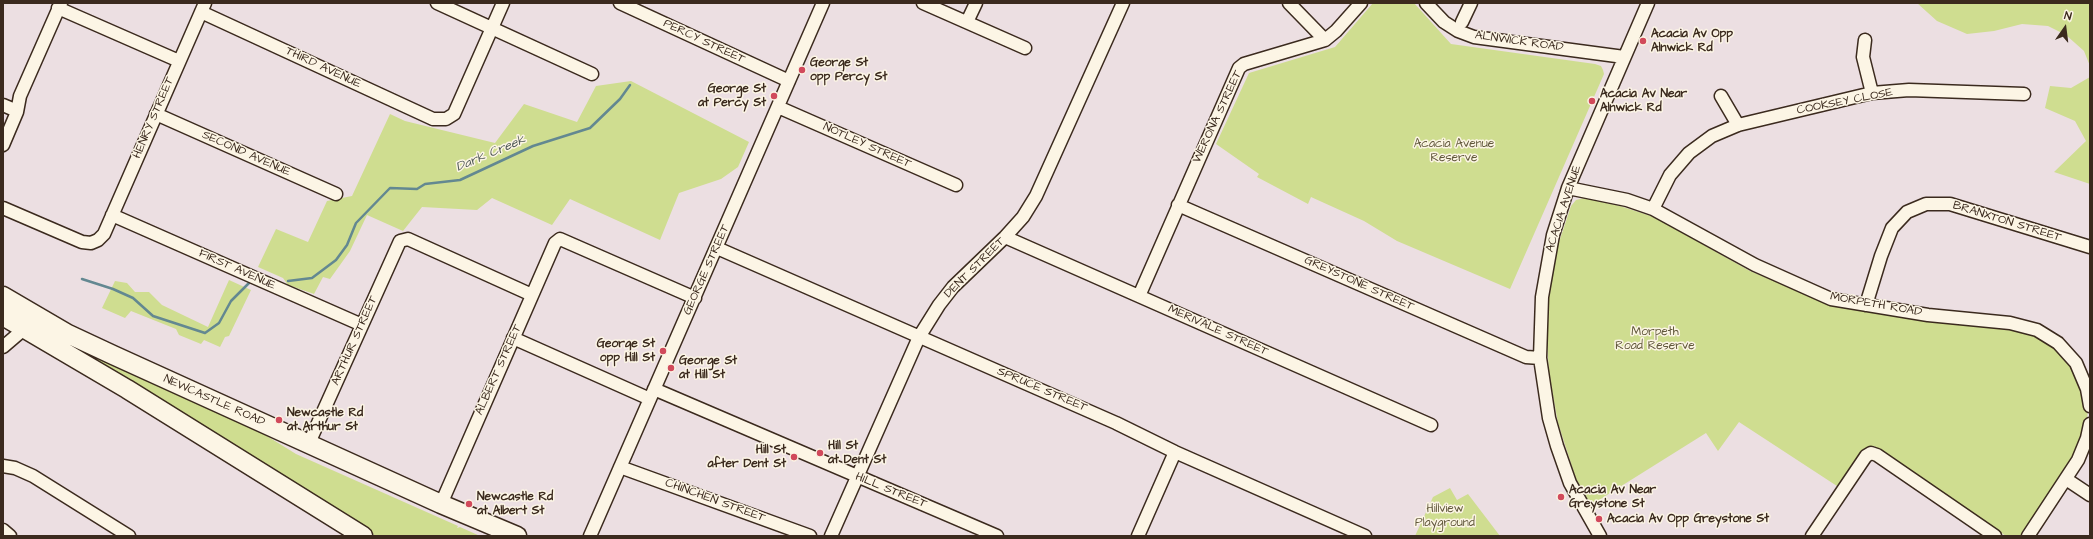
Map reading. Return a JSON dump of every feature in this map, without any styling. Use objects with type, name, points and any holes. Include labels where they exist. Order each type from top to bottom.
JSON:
[{"type":"highway","name":"NEWCASTLE ROAD","points":[[3,296],[30,322],[134,393],[363,536]]},
{"type":"highway","name":"NEWCASTLE ROAD","points":[[3,316],[30,322],[113,355],[441,504],[517,536]]},
{"type":"street","points":[[438,3],[592,74]]},
{"type":"street","points":[[492,28],[503,3]]},
{"type":"street","name":"PERCY STREET","points":[[620,3],[789,81]]},
{"type":"street","name":"GEORGE STREET","points":[[590,536],[823,3]]},
{"type":"street","points":[[923,3],[1025,48]]},
{"type":"street","points":[[967,22],[976,3]]},
{"type":"street","name":"DENT STREET","points":[[832,536],[919,337],[939,305],[953,288],[1005,237],[1022,217],[1036,196],[1123,3]]},
{"type":"street","points":[[1289,3],[1325,40]]},
{"type":"street","name":"WERONA STREET","points":[[1139,296],[1239,68],[1244,64],[1325,40],[1336,31],[1361,3]]},
{"type":"street","name":"ALNWICK ROAD","points":[[1426,3],[1444,22],[1458,31],[1474,37],[1624,57]]},
{"type":"street","points":[[1462,22],[1471,3]]},
{"type":"street","name":"ACACIA AVENUE","points":[[1600,536],[1570,483],[1557,446],[1545,400],[1540,358],[1540,314],[1544,275],[1553,235],[1568,188],[1648,3]]},
{"type":"street","points":[[3,145],[17,111],[20,96],[60,6],[179,61]]},
{"type":"street","name":"THIRD AVENUE","points":[[203,8],[433,119],[446,119],[454,114],[492,28]]},
{"type":"street","name":"HENRY STREET","points":[[3,208],[82,242],[91,243],[98,240],[104,234],[203,8]]},
{"type":"street","points":[[1865,40],[1863,58],[1872,93]]},
{"type":"street","name":"COOKSEY CLOSE","points":[[1653,209],[1670,175],[1689,154],[1712,136],[1738,125],[1872,93],[1909,90],[2024,94]]},
{"type":"street","points":[[1721,96],[1738,125]]},
{"type":"street","points":[[3,104],[17,111]]},
{"type":"street","name":"NOTLEY STREET","points":[[778,107],[956,185]]},
{"type":"street","name":"SECOND AVENUE","points":[[156,114],[336,194]]},
{"type":"street","name":"MORPETH ROAD","points":[[1568,188],[1626,200],[1653,209],[1755,265],[1831,299],[1928,315],[2010,323],[2037,330],[2058,343],[2076,363],[2087,389],[2090,406]]},
{"type":"street","name":"BRANXTON STREET","points":[[1866,305],[1881,256],[1892,228],[1906,212],[1926,204],[1950,204],[2090,247]]},
{"type":"street","name":"GREYSTONE STREET","points":[[1178,205],[1526,357],[1540,358]]},
{"type":"street","name":"FIRST AVENUE","points":[[112,215],[362,325]]},
{"type":"street","name":"MERIVALE STREET","points":[[1005,237],[1431,425]]},
{"type":"street","name":"ARTHUR STREET","points":[[309,443],[398,244],[402,239],[408,239],[532,295]]},
{"type":"street","name":"ALBERT STREET","points":[[441,504],[555,243],[560,239],[695,298]]},
{"type":"street","name":"SPRUCE STREET","points":[[717,248],[1116,423],[1175,452],[1365,536]]},
{"type":"street","points":[[3,347],[30,322]]},
{"type":"street","name":"HILL STREET","points":[[513,338],[857,478],[866,478],[997,536]]},
{"type":"street","points":[[2028,536],[2078,460],[2087,438],[2090,424]]},
{"type":"street","points":[[1138,536],[1175,452]]},
{"type":"street","points":[[1812,536],[1866,456],[1871,454],[1877,455],[1995,536]]},
{"type":"street","points":[[3,466],[15,468],[33,476],[129,536]]},
{"type":"street","name":"CHINCHEN STREET","points":[[620,467],[810,536]]},
{"type":"street","points":[[2066,479],[2090,495]]},
{"type":"street","points":[[3,530],[10,536]]},
{"type":"green space","name":"Acacia Avenue Reserve","points":[[1373,3],[1414,3],[1451,44],[1595,64],[1601,66],[1603,70],[1604,74],[1510,289],[1397,241],[1364,221],[1311,197],[1308,204],[1257,177],[1259,174],[1216,144],[1249,73],[1335,47]]},
{"type":"green space","points":[[1917,3],[2090,3],[2090,66],[2084,51],[2066,35],[2048,26],[2022,24],[1994,31],[1967,34],[1937,21]]},
{"type":"green space","points":[[2090,77],[2090,184],[2054,172],[2086,141],[2075,121],[2045,108],[2050,86],[2071,88]]},
{"type":"green space","points":[[631,81],[749,142],[738,167],[721,179],[679,193],[660,240],[570,199],[552,225],[492,198],[477,210],[422,207],[403,231],[367,215],[350,251],[330,279],[323,277],[314,294],[288,285],[283,278],[258,267],[276,229],[308,242],[327,201],[352,196],[390,114],[405,121],[495,143],[524,104],[577,122],[596,86]]},
{"type":"green space","name":"Morpeth Road Reserve","points":[[1584,198],[1620,206],[1654,217],[1750,271],[1824,302],[1851,309],[2016,330],[2040,338],[2061,353],[2078,374],[2088,408],[2086,433],[2076,458],[2023,536],[2006,536],[1874,446],[1869,446],[1865,449],[1840,488],[1739,422],[1718,451],[1706,433],[1591,505],[1576,479],[1558,423],[1549,374],[1546,325],[1547,297],[1557,248],[1571,206],[1576,200]]},
{"type":"green space","points":[[229,280],[251,290],[229,336],[225,337],[220,347],[204,340],[201,344],[179,335],[176,329],[131,311],[125,318],[102,308],[115,281],[127,283],[135,292],[149,292],[162,305],[208,327]]},
{"type":"green space","points":[[47,334],[241,420],[296,454],[458,526],[457,528],[460,527],[480,536],[376,536]]},
{"type":"green space","name":"Hillview Playground","points":[[1450,488],[1457,500],[1468,494],[1500,536],[1415,536],[1433,497]]},
{"type":"waterway","name":"Dark Creek","points":[[288,281],[312,278],[336,260],[347,245],[356,223],[390,188],[417,189],[425,184],[460,180],[533,146],[590,128],[620,99],[630,85]]},
{"type":"waterway","name":"Dark Creek","points":[[82,279],[113,289],[133,298],[153,316],[205,333],[219,323],[231,301],[249,283]]},
{"type":"place","name":"Acacia Av Opp Alnwick Rd","points":[[1643,41]]},
{"type":"place","name":"George St opp Percy St","points":[[802,70]]},
{"type":"place","name":"George St at Percy St","points":[[774,96]]},
{"type":"place","name":"Acacia Av Near Alnwick Rd","points":[[1592,101]]},
{"type":"place","name":"George St opp Hill St","points":[[663,351]]},
{"type":"place","name":"George St at Hill St","points":[[671,368]]},
{"type":"place","name":"Newcastle Rd at Arthur St","points":[[279,420]]},
{"type":"place","name":"Hill St at Dent St","points":[[820,453]]},
{"type":"place","name":"Hill St after Dent St","points":[[794,457]]},
{"type":"place","name":"Acacia Av Near Greystone St","points":[[1561,497]]},
{"type":"place","name":"Newcastle Rd at Albert St","points":[[469,504]]},
{"type":"place","name":"Acacia Av Opp Greystone St","points":[[1599,519]]}]
